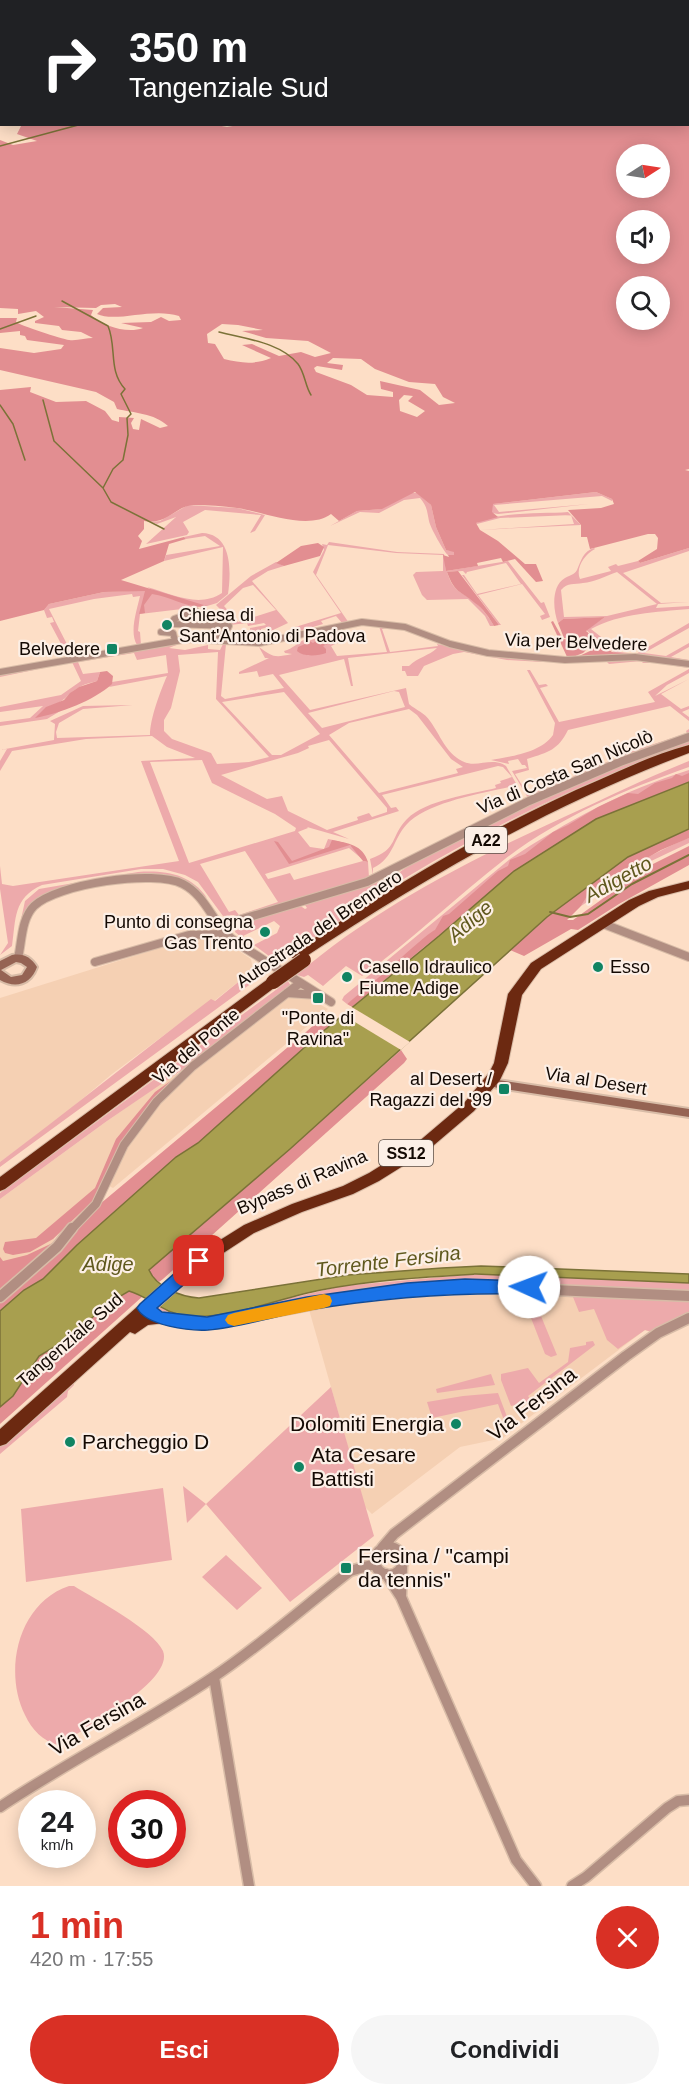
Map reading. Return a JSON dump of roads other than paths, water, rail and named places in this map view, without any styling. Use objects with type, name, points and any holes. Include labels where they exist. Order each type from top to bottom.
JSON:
[{"type":"highway","name":"Autostrada del Brennero","points":[[0,1177],[374,905],[446,861],[521,821],[597,786],[689,749]]},
{"type":"highway","name":"Autostrada del Brennero","points":[[300,958],[462,859],[603,789],[689,755]]},
{"type":"highway","name":"SS12","points":[[535,965],[601,923],[646,898],[687,881]]},
{"type":"highway","name":"SS12","points":[[492,1084],[501,1063],[515,994],[535,965],[630,900],[687,881]]},
{"type":"highway","name":"Bypass di Ravina","points":[[197,1260],[247,1225],[374,1173],[409,1151],[449,1119],[477,1092],[496,1062],[510,993],[517,981],[535,965]]},
{"type":"highway","name":"Autostrada del Brennero","points":[[0,1185],[270,980]]},
{"type":"highway","name":"Bypass di Ravina","points":[[197,1260],[249,1229],[297,1208],[348,1190],[393,1166],[433,1137],[492,1084]]},
{"type":"highway","name":"Tangenziale Sud","points":[[0,1439],[149,1309],[169,1284],[197,1260]]},
{"type":"highway","name":"Tangenziale Sud","points":[[0,1429],[149,1309]]},
{"type":"street","points":[[196,611],[174,619],[173,624],[229,626],[226,632],[217,639]]},
{"type":"street","name":"Via per Belvedere","points":[[0,672],[175,641],[217,639],[246,644],[262,643],[346,624],[367,622],[405,627],[450,644],[488,654],[574,660],[635,657],[689,664]]},
{"type":"street","points":[[161,632],[172,633],[175,641]]},
{"type":"street","name":"Via di Costa San Nicolò","points":[[219,926],[367,882],[529,801],[620,762],[689,737]]},
{"type":"street","points":[[18,958],[27,919],[38,902],[60,891],[154,877],[174,880],[195,892],[225,934],[242,948],[331,1002]]},
{"type":"street","points":[[601,923],[689,957]]},
{"type":"street","points":[[94,962],[189,935],[225,934]]},
{"type":"street","points":[[0,967],[9,960],[18,958],[31,964],[29,975],[18,981],[2,978]]},
{"type":"street","name":"Via del Ponte","points":[[0,1297],[57,1247],[80,1218],[96,1204],[123,1146],[157,1101],[193,1066],[300,983]]},
{"type":"street","points":[[286,993],[321,995]]},
{"type":"street","name":"Via al Desert","points":[[492,1084],[689,1113]]},
{"type":"street","points":[[149,1309],[192,1323],[216,1323],[365,1294],[442,1287],[506,1286],[689,1296]]},
{"type":"street","name":"Via Fersina","points":[[0,1807],[49,1774],[138,1725],[214,1677],[350,1571],[375,1564],[375,1555],[394,1534],[626,1356],[658,1333],[689,1318]]},
{"type":"street","points":[[401,1597],[404,1560],[400,1552],[398,1536],[403,1528]]},
{"type":"street","points":[[382,1548],[392,1547],[400,1552]]},
{"type":"street","points":[[375,1564],[378,1570],[386,1574],[401,1597],[516,1860],[536,1886]]},
{"type":"street","points":[[386,1574],[395,1573],[402,1568]]},
{"type":"street","points":[[214,1677],[249,1886]]},
{"type":"street","points":[[572,1886],[586,1877],[667,1808],[678,1801],[689,1800]]},
{"type":"water","name":"Adige","points":[[689,782],[689,829],[628,857],[547,917],[290,1149],[149,1270],[157,1281],[170,1290],[199,1298],[348,1275],[481,1266],[689,1274],[689,1283],[476,1274],[437,1276],[340,1287],[237,1312],[203,1316],[179,1315],[129,1291],[110,1302],[69,1338],[39,1356],[13,1396],[0,1407],[0,1311],[24,1290],[43,1279],[77,1245],[176,1157],[198,1143],[315,1038],[514,871],[596,819]]},
{"type":"waterway","points":[[0,146],[75,126]]},
{"type":"waterway","points":[[62,301],[108,326],[116,375],[125,389],[121,394],[131,414],[127,418],[128,435],[123,460],[113,469],[103,488]]},
{"type":"waterway","points":[[0,329],[36,316]]},
{"type":"waterway","points":[[219,332],[262,342],[291,357],[304,375],[311,395]]},
{"type":"waterway","points":[[43,400],[54,441],[103,488]]},
{"type":"waterway","points":[[0,405],[13,424],[25,460]]},
{"type":"waterway","points":[[103,488],[111,502],[164,529]]},
{"type":"waterway","name":"Adigetto","points":[[550,912],[570,917],[588,914],[632,884],[689,855]]},
{"type":"place","name":"Chiesa di Sant'Antonio di Padova","points":[[167,625]]},
{"type":"place","name":"Belvedere","points":[[112,649]]},
{"type":"place","name":"Punto di consegna Gas Trento","points":[[265,932]]},
{"type":"place","name":"Esso","points":[[598,967]]},
{"type":"place","name":"Casello Idraulico Fiume Adige","points":[[347,977]]},
{"type":"place","name":"\"Ponte di Ravina\"","points":[[318,998]]},
{"type":"place","name":"al Desert / Ragazzi del '99","points":[[504,1089]]},
{"type":"place","name":"Dolomiti Energia","points":[[456,1424]]},
{"type":"place","name":"Parcheggio D","points":[[70,1442]]},
{"type":"place","name":"Ata Cesare Battisti","points":[[299,1467]]},
{"type":"place","name":"Fersina / \"campi da tennis\"","points":[[346,1568]]},
{"type":"water label","name":"Torrente Fersina","points":[[388,1261]]}]
